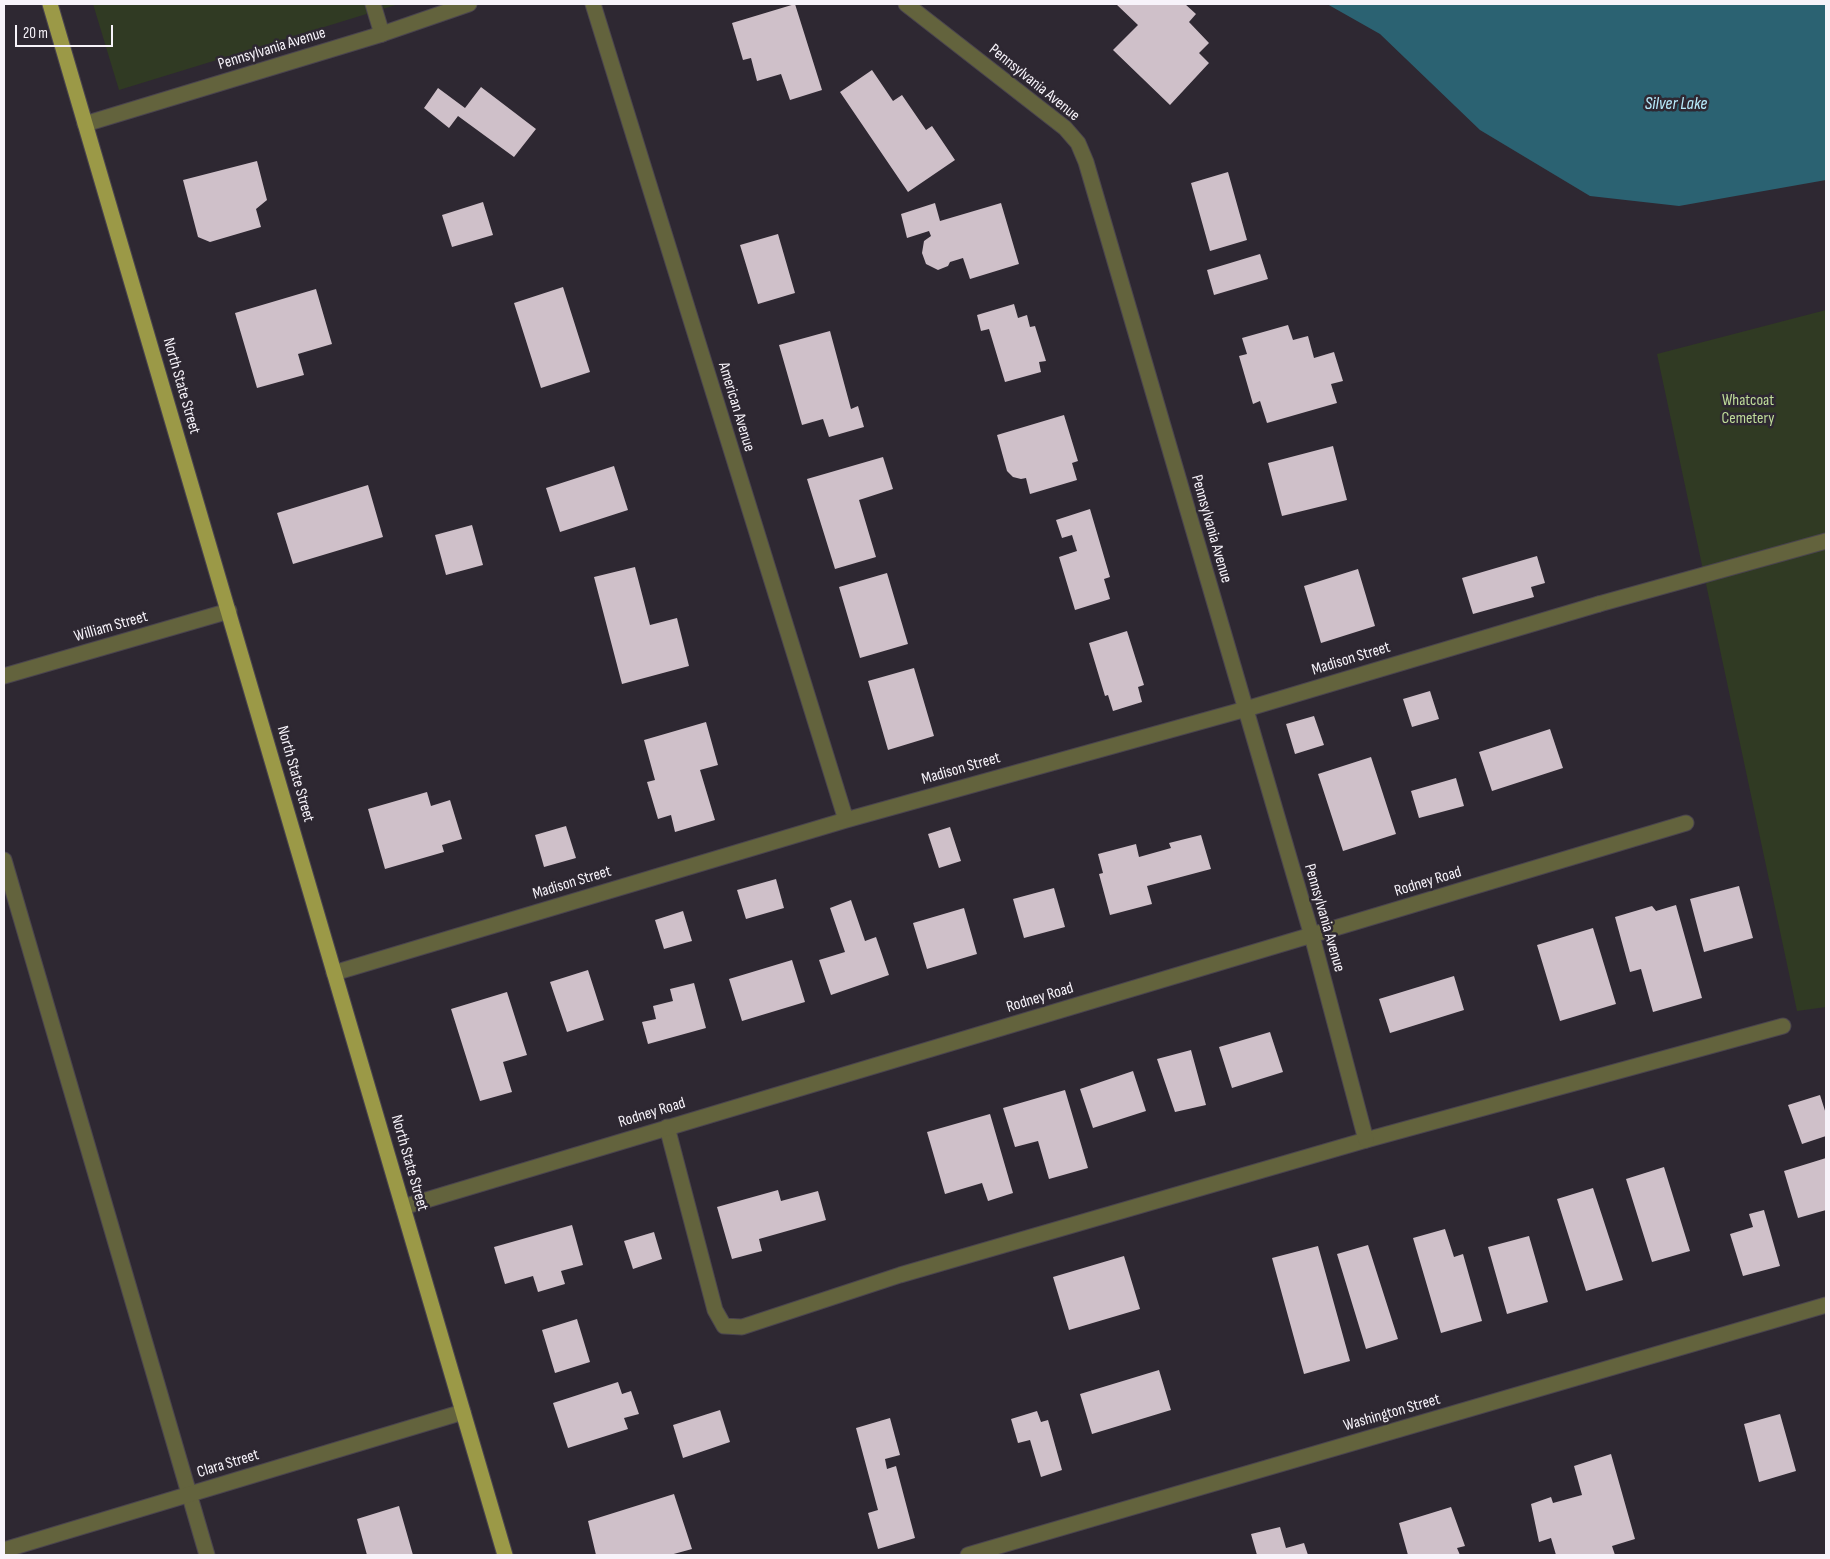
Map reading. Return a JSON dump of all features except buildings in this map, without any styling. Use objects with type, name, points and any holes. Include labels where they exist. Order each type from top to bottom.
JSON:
[{"type":"main road","name":"North State Street","points":[[50,4],[505,1555]]},
{"type":"street","points":[[373,4],[382,34]]},
{"type":"street","name":"Pennsylvania Avenue","points":[[85,124],[382,34],[469,4]]},
{"type":"street","name":"American Avenue","points":[[593,4],[846,820]]},
{"type":"street","name":"Pennsylvania Avenue","points":[[906,4],[1065,128],[1078,143],[1086,162],[1312,936],[1366,1140]]},
{"type":"street","name":"Madison Street","points":[[334,973],[846,820],[1246,709],[1599,604],[1826,541]]},
{"type":"street","name":"William Street","points":[[4,676],[229,611]]},
{"type":"street","name":"Rodney Road","points":[[403,1206],[1312,936],[1686,822]]},
{"type":"street","points":[[4,860],[207,1555]]},
{"type":"street","points":[[667,1127],[715,1310],[724,1326],[742,1327],[900,1275],[1366,1140],[1783,1026]]},
{"type":"street","name":"Washington Street","points":[[968,1555],[1826,1305]]},
{"type":"street","name":"Clara Street","points":[[4,1550],[463,1412]]},
{"type":"green space","points":[[93,4],[399,4],[119,90]]},
{"type":"green space","name":"Whatcoat Cemetery","points":[[1826,310],[1826,1007],[1797,1011],[1657,354]]},
{"type":"water","name":"Silver Lake","points":[[1327,4],[1826,4],[1826,180],[1679,206],[1590,196],[1480,130],[1380,34]]}]
